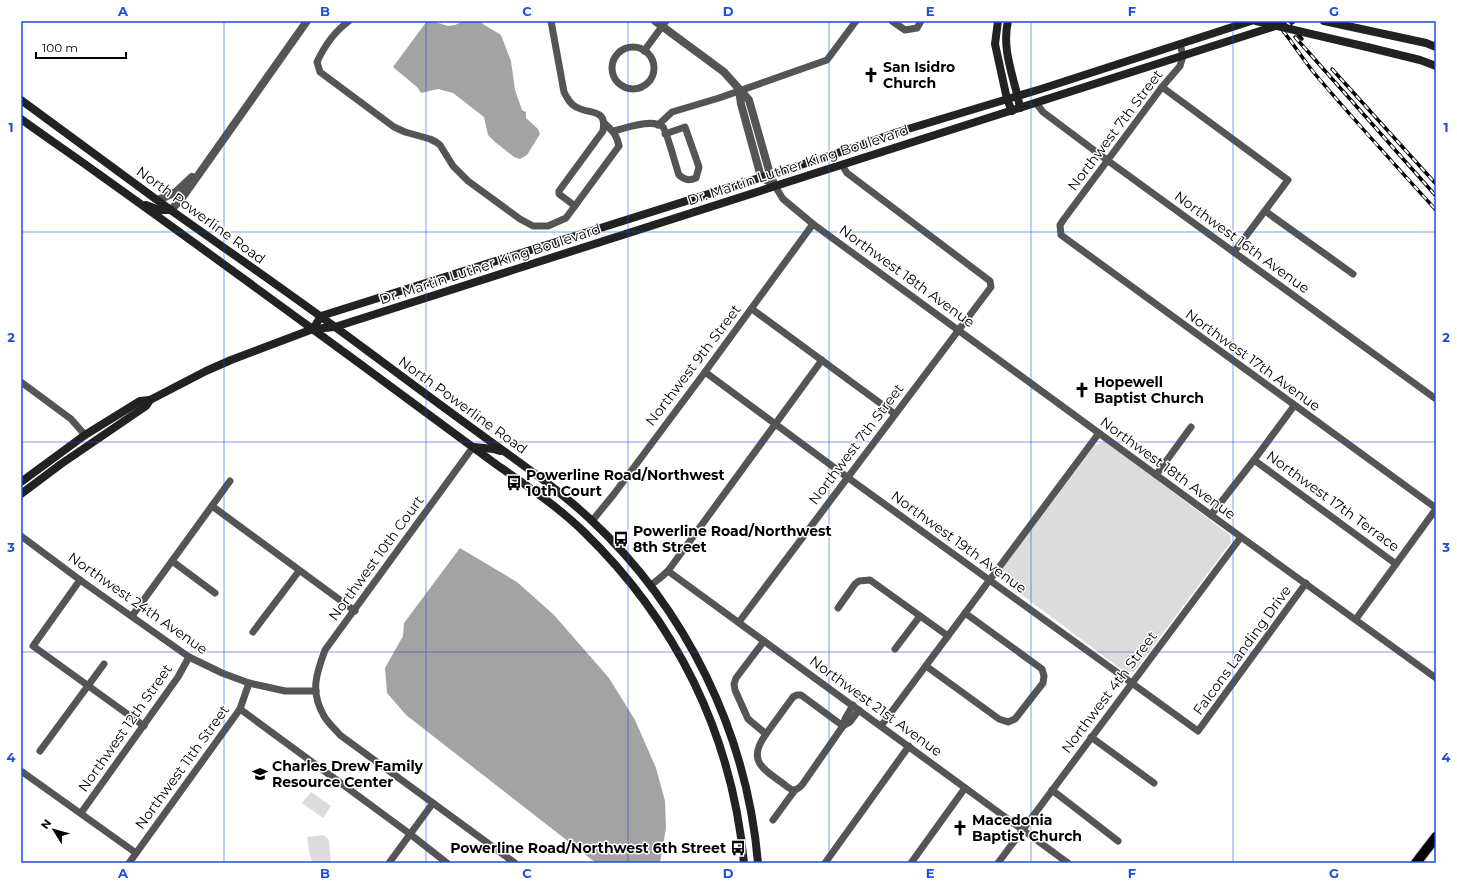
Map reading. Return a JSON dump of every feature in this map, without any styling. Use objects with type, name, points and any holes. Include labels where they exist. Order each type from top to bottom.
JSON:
[{"type":"main road","points":[[998,21],[995,44],[1007,99],[1016,109]]},
{"type":"main road","points":[[1008,21],[1006,29],[1008,57],[1018,96],[1016,109]]},
{"type":"main road","name":"Dr. Martin Luther King Boulevard","points":[[321,316],[761,176],[829,156],[898,132],[1041,89],[1251,21]]},
{"type":"main road","points":[[1256,21],[1420,60],[1436,66]]},
{"type":"main road","name":"Dr. Martin Luther King Boulevard","points":[[21,482],[85,436],[140,401],[150,400],[206,371],[231,360],[313,329],[335,327],[1183,56],[1246,34],[1291,21]]},
{"type":"main road","points":[[1324,21],[1426,43],[1436,47]]},
{"type":"main road","points":[[1420,60],[1436,61]]},
{"type":"main road","points":[[1036,103],[1036,96],[1041,89]]},
{"type":"main road","name":"North Powerline Road","points":[[21,100],[171,210],[321,316],[508,454],[592,521],[620,549],[651,585],[686,639],[704,671],[723,713],[735,748],[746,788],[755,835],[758,863]]},
{"type":"main road","name":"North Powerline Road","points":[[21,119],[313,329],[542,497],[581,529],[609,558],[638,592],[674,645],[693,678],[711,719],[734,794],[744,863]]},
{"type":"main road","points":[[136,201],[159,210],[171,210]]},
{"type":"main road","points":[[166,223],[172,220],[192,224]]},
{"type":"main road","points":[[313,329],[321,316]]},
{"type":"main road","name":"Dr. Martin Luther King Boulevard","points":[[21,494],[61,464],[146,406],[150,400]]},
{"type":"main road","points":[[473,447],[493,449],[508,454]]},
{"type":"main road","points":[[627,579],[641,586],[651,585]]},
{"type":"main road","points":[[638,592],[650,594],[660,598]]},
{"type":"main road","points":[[711,719],[722,728],[729,730]]},
{"type":"main road","points":[[717,737],[726,740],[735,748]]},
{"type":"main road","points":[[1416,863],[1436,837]]},
{"type":"street","points":[[171,210],[182,198],[200,170],[307,21]]},
{"type":"street","points":[[349,21],[339,29],[321,54],[317,62],[320,72],[394,127],[436,142],[440,145],[453,166],[468,181],[520,219],[533,226],[548,226],[566,218],[619,146],[618,138],[614,131],[604,123],[600,115],[592,111],[576,107],[570,103],[566,97],[551,21]]},
{"type":"street","points":[[658,124],[672,112],[827,60],[856,21]]},
{"type":"street","points":[[892,21],[905,30],[917,28],[922,21]]},
{"type":"street","points":[[644,51],[661,23],[724,72],[749,100],[770,174],[775,186]]},
{"type":"street","points":[[1180,44],[1183,56]]},
{"type":"street","points":[[638,48],[644,51],[653,62],[654,69],[652,76],[642,87],[628,89],[622,86],[613,76],[612,69],[615,57],[625,49],[638,48]]},
{"type":"street","name":"Northwest 7th Street","points":[[1059,229],[1064,219],[1107,160],[1162,87],[1180,66],[1183,56]]},
{"type":"street","points":[[1162,87],[1288,180],[1234,252]]},
{"type":"street","points":[[739,90],[741,104],[761,176],[775,186]]},
{"type":"street","name":"Northwest 16th Avenue","points":[[1036,103],[1043,112],[1107,160],[1436,399]]},
{"type":"street","points":[[575,206],[559,194],[559,191],[603,131],[604,123]]},
{"type":"street","points":[[614,131],[633,125],[658,124],[664,128],[679,175],[688,180],[696,178],[699,167],[685,127],[666,134]]},
{"type":"street","name":"Northwest 7th Street","points":[[739,622],[991,287],[990,281],[847,174],[842,165]]},
{"type":"street","points":[[158,200],[176,192],[200,170]]},
{"type":"street","name":"Northwest 18th Avenue","points":[[775,186],[783,199],[813,224],[1436,678]]},
{"type":"street","points":[[1265,210],[1353,274]]},
{"type":"street","name":"Northwest 9th Street","points":[[592,521],[614,494],[752,309],[813,224]]},
{"type":"street","name":"Northwest 17th Avenue","points":[[1059,229],[1064,238],[1436,509]]},
{"type":"street","points":[[752,309],[895,414]]},
{"type":"street","points":[[651,585],[668,571],[822,360]]},
{"type":"street","name":"Northwest 19th Avenue","points":[[705,372],[847,477],[1198,731]]},
{"type":"street","points":[[21,382],[71,419],[85,436]]},
{"type":"street","points":[[1211,515],[1294,406]]},
{"type":"street","points":[[1156,474],[1191,427]]},
{"type":"street","points":[[881,726],[1099,433]]},
{"type":"street","name":"Northwest 10th Court","points":[[473,447],[355,611],[325,650],[317,673],[316,691],[318,703],[324,717],[340,735],[515,863]]},
{"type":"street","name":"Northwest 17th Terrace","points":[[1254,460],[1396,564]]},
{"type":"street","points":[[132,616],[230,481]]},
{"type":"street","points":[[212,506],[298,571],[355,611]]},
{"type":"street","points":[[1356,619],[1436,509]]},
{"type":"street","name":"Northwest 24th Avenue","points":[[21,536],[80,580],[189,657],[222,673],[249,683],[285,691],[316,691]]},
{"type":"street","name":"Northwest 4th Street","points":[[998,863],[1241,537]]},
{"type":"street","points":[[172,561],[215,593]]},
{"type":"street","points":[[253,632],[298,571]]},
{"type":"street","name":"Northwest 21st Avenue","points":[[668,571],[1068,863]]},
{"type":"street","points":[[80,580],[33,646],[144,726]]},
{"type":"street","points":[[838,608],[854,584],[860,581],[870,580],[948,636]]},
{"type":"street","name":"Falcons Landing Drive","points":[[1198,731],[1306,583]]},
{"type":"street","points":[[926,666],[999,719],[1008,722],[1015,719],[1043,683],[1044,676],[1042,669],[965,613]]},
{"type":"street","points":[[895,649],[920,616]]},
{"type":"street","points":[[764,641],[736,678],[734,684],[735,690],[748,719],[766,734]]},
{"type":"street","name":"Northwest 12th Street","points":[[81,813],[178,677],[189,657]]},
{"type":"street","points":[[40,751],[104,664]]},
{"type":"street","name":"Northwest 11th Street","points":[[129,863],[240,709],[249,683]]},
{"type":"street","points":[[795,790],[792,790],[786,786],[761,765],[757,748],[766,734],[797,695],[802,695],[843,726]]},
{"type":"street","points":[[773,820],[795,790],[802,785],[843,726],[850,722],[856,708]]},
{"type":"street","points":[[240,709],[447,863]]},
{"type":"street","points":[[1091,737],[1154,783]]},
{"type":"street","points":[[825,863],[909,746]]},
{"type":"street","points":[[21,771],[136,853]]},
{"type":"street","points":[[911,863],[965,788]]},
{"type":"street","points":[[1052,790],[1118,841]]},
{"type":"street","points":[[390,863],[432,803]]},
{"type":"shaded area","points":[[427,21],[448,26],[464,21],[481,21],[483,24],[501,35],[511,61],[515,90],[522,110],[526,112],[526,118],[538,129],[540,134],[527,155],[520,159],[514,157],[495,142],[488,135],[484,117],[453,93],[438,89],[421,93],[417,87],[393,67]]},
{"type":"shaded area","points":[[1106,442],[1230,535],[1231,542],[1134,672],[1125,672],[1002,580],[1000,572],[1095,445]]},
{"type":"shaded area","points":[[460,548],[517,582],[554,615],[609,678],[635,720],[656,768],[665,801],[666,828],[660,863],[596,863],[406,715],[387,693],[385,668],[403,636],[404,623]]},
{"type":"shaded area","points":[[311,792],[331,806],[323,818],[302,803]]},
{"type":"shaded area","points":[[324,835],[329,840],[331,863],[312,863],[307,837]]},
{"type":"railway","points":[[1275,21],[1315,74],[1436,210]]},
{"type":"railway","points":[[1286,21],[1302,39]]},
{"type":"railway","points":[[1295,37],[1436,196]]},
{"type":"railway","points":[[1332,69],[1436,184]]},
{"type":"place","name":"San Isidro Church","points":[[871,75]]},
{"type":"place","name":"Hopewell Baptist Church","points":[[1082,390]]},
{"type":"place","name":"Powerline Road/Northwest 10th Court","points":[[514,483]]},
{"type":"place","name":"Powerline Road/Northwest 8th Street","points":[[621,539]]},
{"type":"place","name":"Charles Drew Family Resource Center","points":[[260,774]]},
{"type":"place","name":"Macedonia Baptist Church","points":[[960,828]]},
{"type":"place","name":"Powerline Road/Northwest 6th Street","points":[[738,848]]}]
